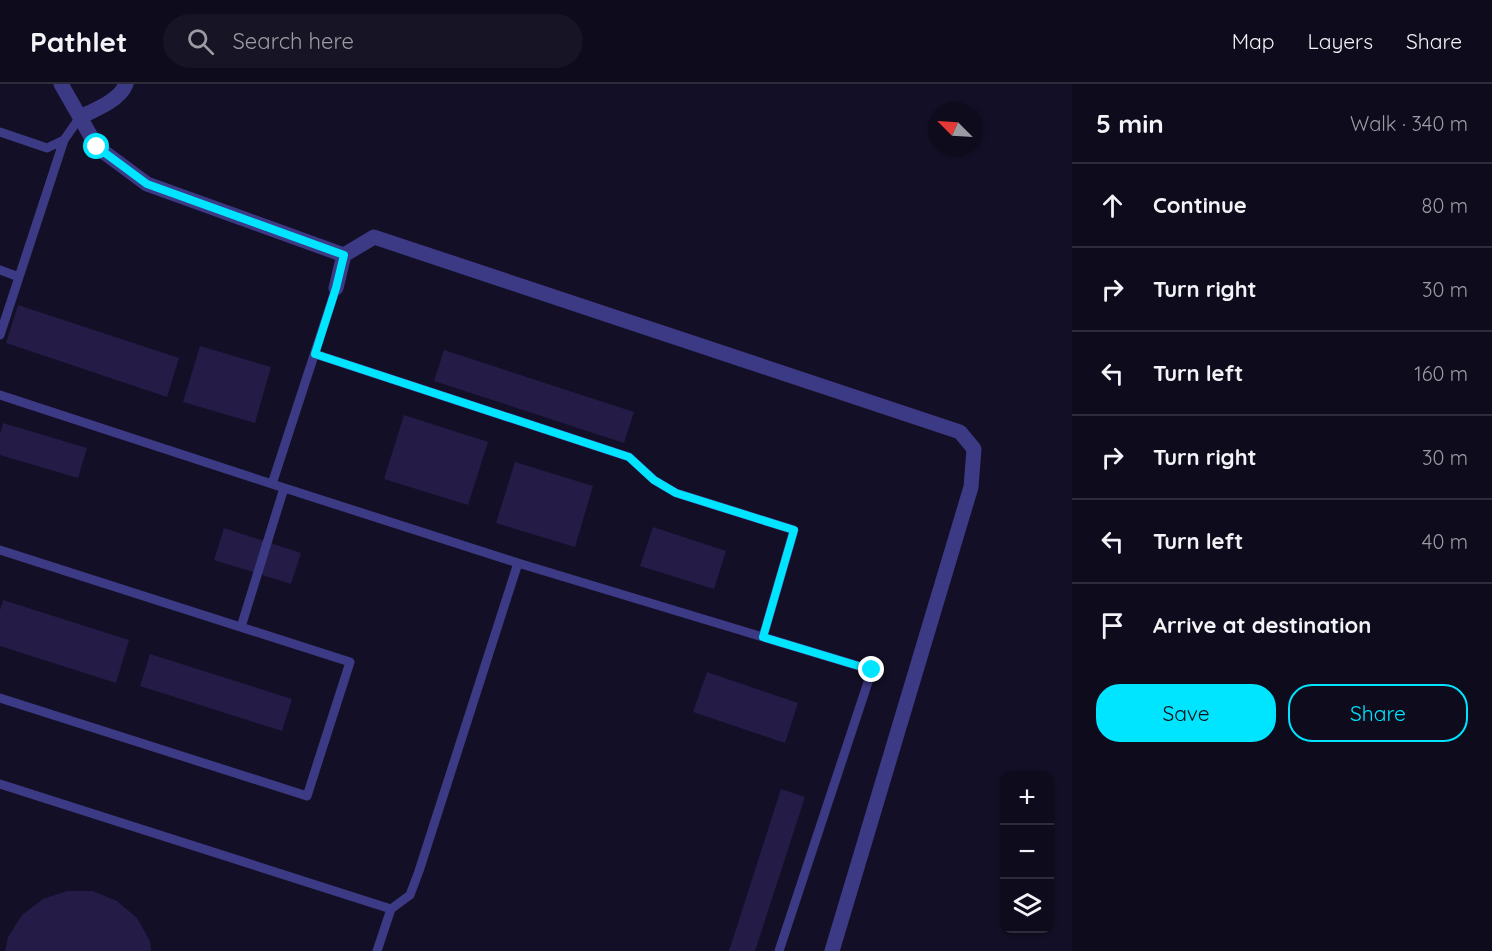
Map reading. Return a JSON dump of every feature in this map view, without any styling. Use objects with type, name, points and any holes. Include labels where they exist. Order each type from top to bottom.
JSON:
[{"type":"street","points":[[61,84],[97,147],[147,184],[344,255]]},
{"type":"street","points":[[80,117],[104,106],[124,89],[126,84]]},
{"type":"street","points":[[336,288],[344,255],[374,237],[960,432],[974,449],[971,487],[832,951]]},
{"type":"lane","points":[[0,335],[64,140],[80,117]]},
{"type":"lane","points":[[0,132],[46,148],[64,140]]},
{"type":"lane","points":[[0,270],[19,277]]},
{"type":"lane","points":[[272,484],[336,288]]},
{"type":"lane","points":[[315,354],[629,457],[654,480],[676,493],[794,530],[763,637]]},
{"type":"lane","points":[[0,395],[518,563],[872,670],[779,951]]},
{"type":"lane","points":[[241,627],[284,488]]},
{"type":"lane","points":[[0,550],[350,662],[307,796],[0,698]]},
{"type":"lane","points":[[377,951],[391,909],[410,895],[419,871],[518,563]]},
{"type":"lane","points":[[0,784],[391,909]]},
{"type":"building","points":[[18,305],[179,358],[167,397],[6,343]]},
{"type":"building","points":[[200,346],[271,367],[255,423],[183,402]]},
{"type":"building","points":[[444,350],[634,412],[624,443],[434,381]]},
{"type":"building","points":[[404,415],[488,442],[468,505],[384,479]]},
{"type":"building","points":[[3,423],[87,448],[78,478],[0,455],[0,434]]},
{"type":"building","points":[[515,462],[593,486],[575,547],[496,523]]},
{"type":"building","points":[[653,527],[726,551],[714,589],[640,566]]},
{"type":"building","points":[[224,528],[301,553],[291,584],[214,560]]},
{"type":"building","points":[[3,600],[129,640],[116,683],[0,646],[0,610]]},
{"type":"building","points":[[150,654],[292,699],[282,731],[140,686]]},
{"type":"building","points":[[707,672],[798,703],[785,743],[693,712]]},
{"type":"building","points":[[781,789],[805,797],[755,951],[729,951]]},
{"type":"building","points":[[67,891],[93,891],[117,901],[137,918],[150,941],[151,951],[5,951],[8,937],[22,915],[43,899]]},
{"type":"route","points":[[97,147],[147,184],[344,255],[315,354],[629,457],[654,480],[676,493],[794,530],[763,637],[872,670]]}]
